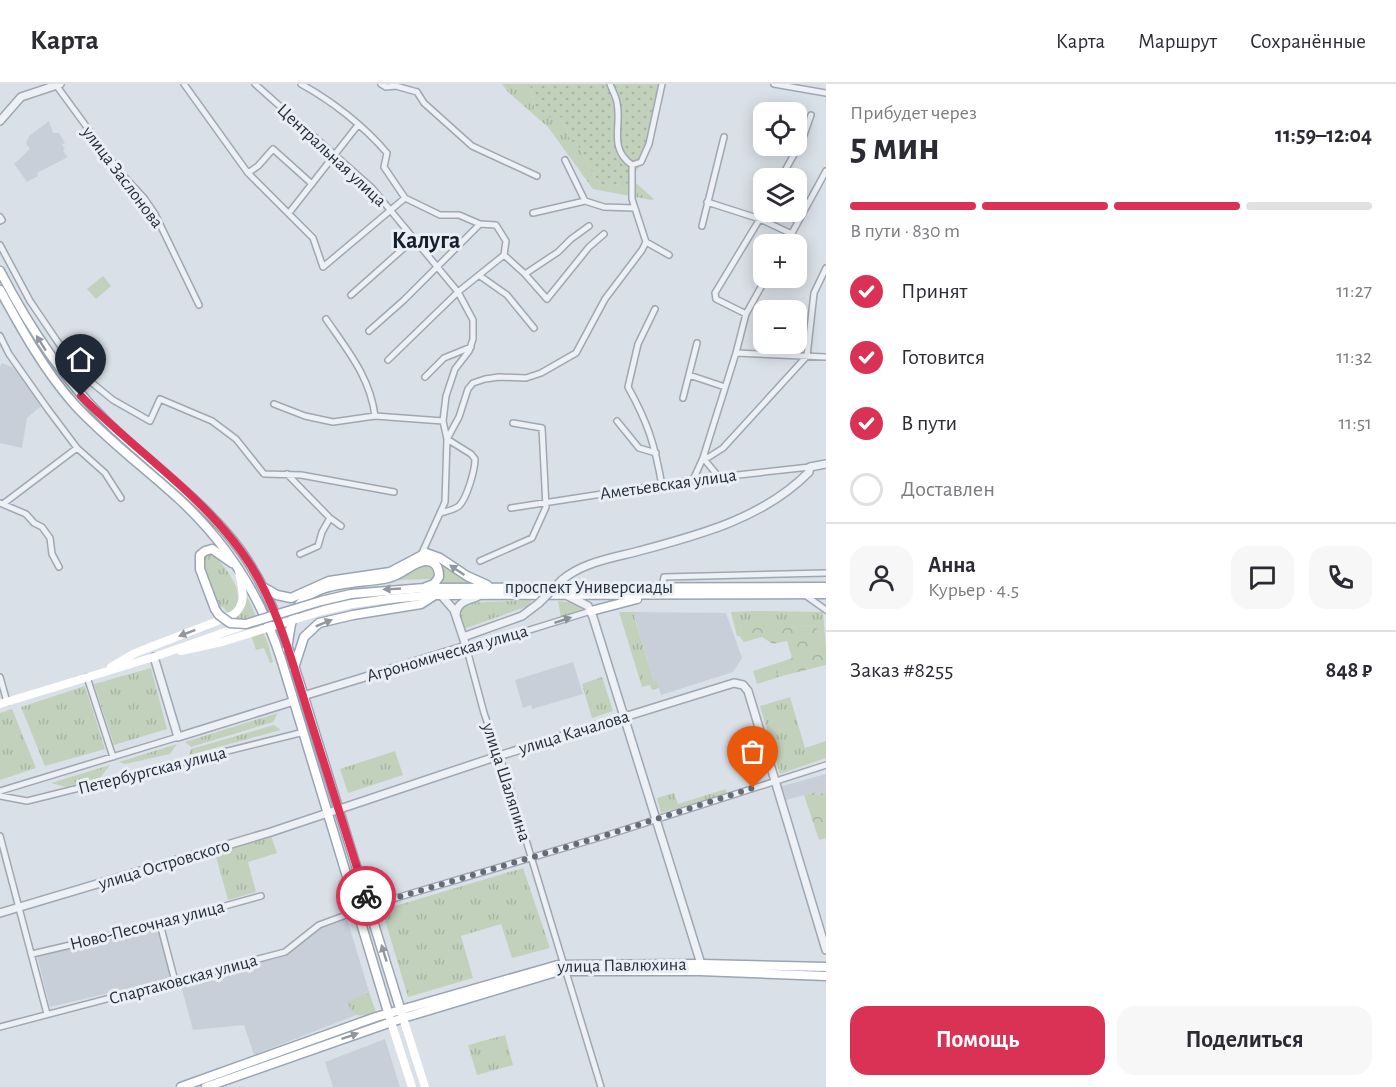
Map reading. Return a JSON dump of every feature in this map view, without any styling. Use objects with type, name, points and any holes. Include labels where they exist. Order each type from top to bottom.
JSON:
[{"type":"main road","points":[[0,271],[41,345],[70,382],[105,420],[213,517],[241,551],[263,586],[303,696],[425,1087]]},
{"type":"main road","points":[[0,290],[32,349],[74,404],[98,429],[179,499],[205,525],[238,567],[253,591],[272,630],[412,1087]]},
{"type":"main road","points":[[99,673],[135,653],[233,615],[238,611],[244,600],[238,567],[212,549],[205,550],[200,555],[200,569],[214,609],[224,620],[230,623],[246,624]]},
{"type":"main road","points":[[263,586],[277,595],[291,598],[329,581],[390,572],[422,553],[429,553],[467,576],[492,587]]},
{"type":"main road","points":[[287,649],[293,615],[299,605],[323,588],[390,578],[415,565],[428,561],[435,563],[439,577],[434,584],[424,588]]},
{"type":"main road","name":"проспект Универсиады","points":[[246,624],[351,594],[424,588],[826,587]]},
{"type":"main road","name":"проспект Универсиады","points":[[438,595],[826,594]]},
{"type":"main road","points":[[294,669],[304,637],[319,623],[421,604],[438,595]]},
{"type":"main road","points":[[3,703],[154,657],[222,642],[322,611],[388,599],[438,595]]},
{"type":"main road","points":[[591,611],[649,596]]},
{"type":"main road","points":[[154,657],[246,624]]},
{"type":"main road","name":"улица Павлюхина","points":[[181,1087],[388,1013],[402,1014],[564,967],[701,964],[826,967]]},
{"type":"main road","name":"улица Павлюхина","points":[[564,967],[826,976]]},
{"type":"main road","points":[[206,1087],[391,1022],[402,1014]]},
{"type":"street","points":[[184,84],[248,173],[314,238],[323,267],[405,198]]},
{"type":"street","name":"Центральная улица","points":[[256,84],[372,188],[458,292],[473,320],[471,347]]},
{"type":"street","points":[[301,84],[371,135],[387,153],[384,167],[405,198],[440,215],[459,215],[480,224],[496,225],[506,241],[504,255],[458,292],[387,360]]},
{"type":"street","points":[[381,84],[386,87],[396,86],[417,92],[424,103],[472,146],[537,176]]},
{"type":"street","points":[[417,92],[419,84]]},
{"type":"street","points":[[447,439],[459,417],[468,389],[473,383],[485,378],[526,378],[541,373],[576,353],[595,315],[646,242],[634,208],[632,165],[616,144],[617,103],[610,84]]},
{"type":"street","points":[[632,165],[641,162],[650,144],[662,84]]},
{"type":"street","points":[[774,84],[826,93]]},
{"type":"street","points":[[814,92],[815,84]]},
{"type":"street","points":[[0,120],[21,97],[58,85]]},
{"type":"street","name":"улица Заслонова","points":[[58,85],[119,171],[144,198],[155,214],[199,305]]},
{"type":"street","points":[[787,168],[803,138],[811,115]]},
{"type":"street","points":[[289,213],[358,125]]},
{"type":"street","points":[[702,226],[706,202],[724,137]]},
{"type":"street","points":[[248,173],[258,166],[273,149],[312,184]]},
{"type":"street","points":[[565,160],[585,201]]},
{"type":"street","points":[[766,222],[792,234],[826,171]]},
{"type":"street","points":[[532,213],[585,201],[604,207],[634,208]]},
{"type":"street","points":[[706,202],[753,217]]},
{"type":"street","points":[[746,314],[716,298],[715,292],[758,222]]},
{"type":"street","points":[[369,330],[404,300],[480,224]]},
{"type":"street","points":[[525,274],[558,252],[589,226]]},
{"type":"street","points":[[504,255],[547,299],[589,247],[604,234]]},
{"type":"street","points":[[351,295],[414,239]]},
{"type":"street","points":[[646,242],[669,255]]},
{"type":"street","points":[[0,245],[30,301],[70,360],[91,382],[113,400],[150,421],[160,399],[212,421],[236,439],[261,473],[288,474],[394,492]]},
{"type":"street","points":[[703,458],[723,448],[807,356],[814,293],[826,268]]},
{"type":"street","points":[[480,276],[507,295],[534,328]]},
{"type":"street","points":[[693,480],[703,458],[746,314],[760,288]]},
{"type":"street","points":[[655,309],[638,344],[628,387],[645,417],[656,453],[662,486]]},
{"type":"street","points":[[326,319],[363,374],[373,400],[375,417]]},
{"type":"street","points":[[0,336],[27,381],[77,448],[105,473],[121,498]]},
{"type":"street","points":[[683,398],[697,343]]},
{"type":"street","points":[[426,377],[444,358],[471,347]]},
{"type":"street","points":[[422,553],[445,502],[447,439],[443,421],[447,388],[455,369],[471,347]]},
{"type":"street","points":[[736,352],[826,357]]},
{"type":"street","points":[[689,375],[725,387]]},
{"type":"street","points":[[274,404],[305,416],[333,422],[375,417],[443,421]]},
{"type":"street","points":[[616,421],[639,448],[656,453]]},
{"type":"street","points":[[480,561],[532,538],[546,507],[542,428],[513,423]]},
{"type":"street","points":[[440,513],[454,509],[461,504],[475,469],[475,459],[471,454],[447,439]]},
{"type":"street","points":[[58,567],[52,554],[50,538],[42,527],[34,523],[26,514],[2,503],[77,448]]},
{"type":"street","points":[[703,458],[719,477]]},
{"type":"street","name":"Аметьевская улица","points":[[511,508],[585,495],[826,464]]},
{"type":"street","points":[[463,637],[522,616],[576,569],[735,522],[770,503],[809,472],[810,467]]},
{"type":"street","points":[[288,474],[330,518],[341,526]]},
{"type":"street","points":[[300,554],[318,546],[322,532],[330,518]]},
{"type":"street","points":[[662,587],[664,577],[826,573]]},
{"type":"street","points":[[803,594],[826,610]]},
{"type":"street","name":"улица Шаляпина","points":[[438,595],[452,605],[456,615],[484,713],[601,1087]]},
{"type":"street","points":[[456,615],[456,610],[462,603],[482,596]]},
{"type":"street","points":[[568,596],[588,606],[591,611],[701,964]]},
{"type":"street","name":"Агрономическая улица","points":[[303,696],[466,646],[481,645],[591,611]]},
{"type":"street","points":[[154,657],[178,737]]},
{"type":"street","points":[[0,677],[3,703]]},
{"type":"street","points":[[87,677],[113,757]]},
{"type":"street","name":"улица Качалова","points":[[327,813],[499,756],[733,683],[743,685],[748,691],[775,781]]},
{"type":"street","name":"Петербургская улица","points":[[0,791],[294,701]]},
{"type":"street","name":"Петербургская улица","points":[[0,796],[27,801],[304,732]]},
{"type":"street","points":[[369,906],[826,765]]},
{"type":"street","points":[[775,781],[826,950]]},
{"type":"street","name":"улица Островского","points":[[0,913],[327,813]]},
{"type":"street","points":[[0,836],[47,1014]]},
{"type":"street","name":"Ново-Песочная улица","points":[[33,954],[160,924],[261,896]]},
{"type":"street","name":"Спартаковская улица","points":[[0,1027],[285,952],[319,925],[357,911]]},
{"type":"street","points":[[160,924],[175,981]]},
{"type":"shaded area","points":[[49,121],[53,133],[59,133],[65,143],[62,145],[65,149],[63,151],[68,157],[37,173],[38,176],[27,182],[14,164],[30,149],[26,143],[29,136]]},
{"type":"shaded area","points":[[2,363],[14,368],[41,406],[27,418],[22,448],[0,443],[0,367]]},
{"type":"shaded area","points":[[637,612],[726,613],[742,658],[733,672],[661,695],[657,682],[654,682],[634,615]]},
{"type":"shaded area","points":[[573,662],[583,694],[532,709],[531,705],[523,708],[515,680]]},
{"type":"shaded area","points":[[826,774],[826,794],[825,792],[817,795],[815,792],[786,800],[782,786]]},
{"type":"shaded area","points":[[347,919],[374,1008],[254,1055],[244,1025],[193,1030],[180,982],[290,952],[320,927]]},
{"type":"shaded area","points":[[158,928],[172,978],[50,1007],[37,956]]},
{"type":"shaded area","points":[[385,1039],[400,1087],[333,1087],[325,1062]]},
{"type":"green space","points":[[502,84],[530,84],[535,110],[561,117],[571,141],[579,147],[602,186],[636,183],[654,199],[593,189],[548,127]]},
{"type":"green space","points":[[530,84],[662,84],[649,144],[636,172],[636,183],[602,186],[579,147],[571,141],[561,117],[551,119],[547,114],[535,110]]},
{"type":"green space","points":[[103,276],[111,286],[96,299],[87,289]]},
{"type":"green space","points":[[212,552],[228,572],[238,593],[236,610],[228,613],[223,607],[217,607],[207,582],[201,557]]},
{"type":"green space","points":[[438,561],[479,585],[436,585],[443,575],[443,569]]},
{"type":"green space","points":[[428,563],[436,568],[435,579],[391,580]]},
{"type":"green space","points":[[246,594],[268,644],[273,662],[270,663],[264,648],[256,650],[245,618],[240,619],[233,616],[245,605]]},
{"type":"green space","points":[[532,600],[528,606],[464,629],[459,611],[463,603]]},
{"type":"green space","points":[[558,601],[579,603],[588,609],[561,617]]},
{"type":"green space","points":[[619,612],[637,612],[634,616],[654,682],[657,681],[659,688],[652,690],[650,685],[642,687]]},
{"type":"green space","points":[[731,612],[823,612],[826,648],[815,625],[790,628],[742,623],[739,636],[737,636]]},
{"type":"green space","points":[[757,619],[787,622],[790,628],[815,625],[826,648],[826,665],[782,676],[775,674],[781,662],[792,658],[787,641],[773,644],[762,637],[744,642],[739,636],[742,623]]},
{"type":"green space","points":[[781,662],[776,673],[782,676],[757,684],[753,671]]},
{"type":"green space","points":[[151,668],[167,729],[114,745],[94,684]]},
{"type":"green space","points":[[602,677],[613,711],[592,718],[582,684]]},
{"type":"green space","points":[[85,686],[105,749],[45,766],[21,707]]},
{"type":"green space","points":[[790,697],[805,748],[826,741],[826,758],[780,774],[760,706]]},
{"type":"green space","points":[[12,709],[36,768],[0,780],[0,713]]},
{"type":"green space","points":[[278,713],[273,722],[191,747],[185,742]]},
{"type":"green space","points":[[274,725],[281,730],[189,755],[191,749]]},
{"type":"green space","points":[[177,744],[170,754],[125,764],[119,762]]},
{"type":"green space","points":[[395,751],[403,775],[348,793],[340,769]]},
{"type":"green space","points":[[110,765],[100,778],[66,787],[51,783]]},
{"type":"green space","points":[[726,789],[727,794],[661,813],[657,798],[674,793],[678,804]]},
{"type":"green space","points":[[816,792],[817,795],[825,792],[826,794],[826,838],[819,840],[804,795]]},
{"type":"green space","points":[[271,836],[277,853],[248,862],[256,892],[228,900],[215,853]]},
{"type":"green space","points":[[523,868],[550,948],[512,958],[501,924],[461,936],[473,978],[408,997],[382,910]]},
{"type":"green space","points":[[369,993],[376,1012],[355,1014],[347,1001]]},
{"type":"green space","points":[[505,1035],[513,1065],[477,1075],[468,1045]]},
{"type":"way so far","points":[[366,896],[369,906],[530,856],[610,834],[753,788]]},
{"type":"district","name":"Калуга","points":[[426,240]]},
{"type":"route","points":[[81,396],[213,517],[241,551],[263,586],[299,683],[366,896]]}]
